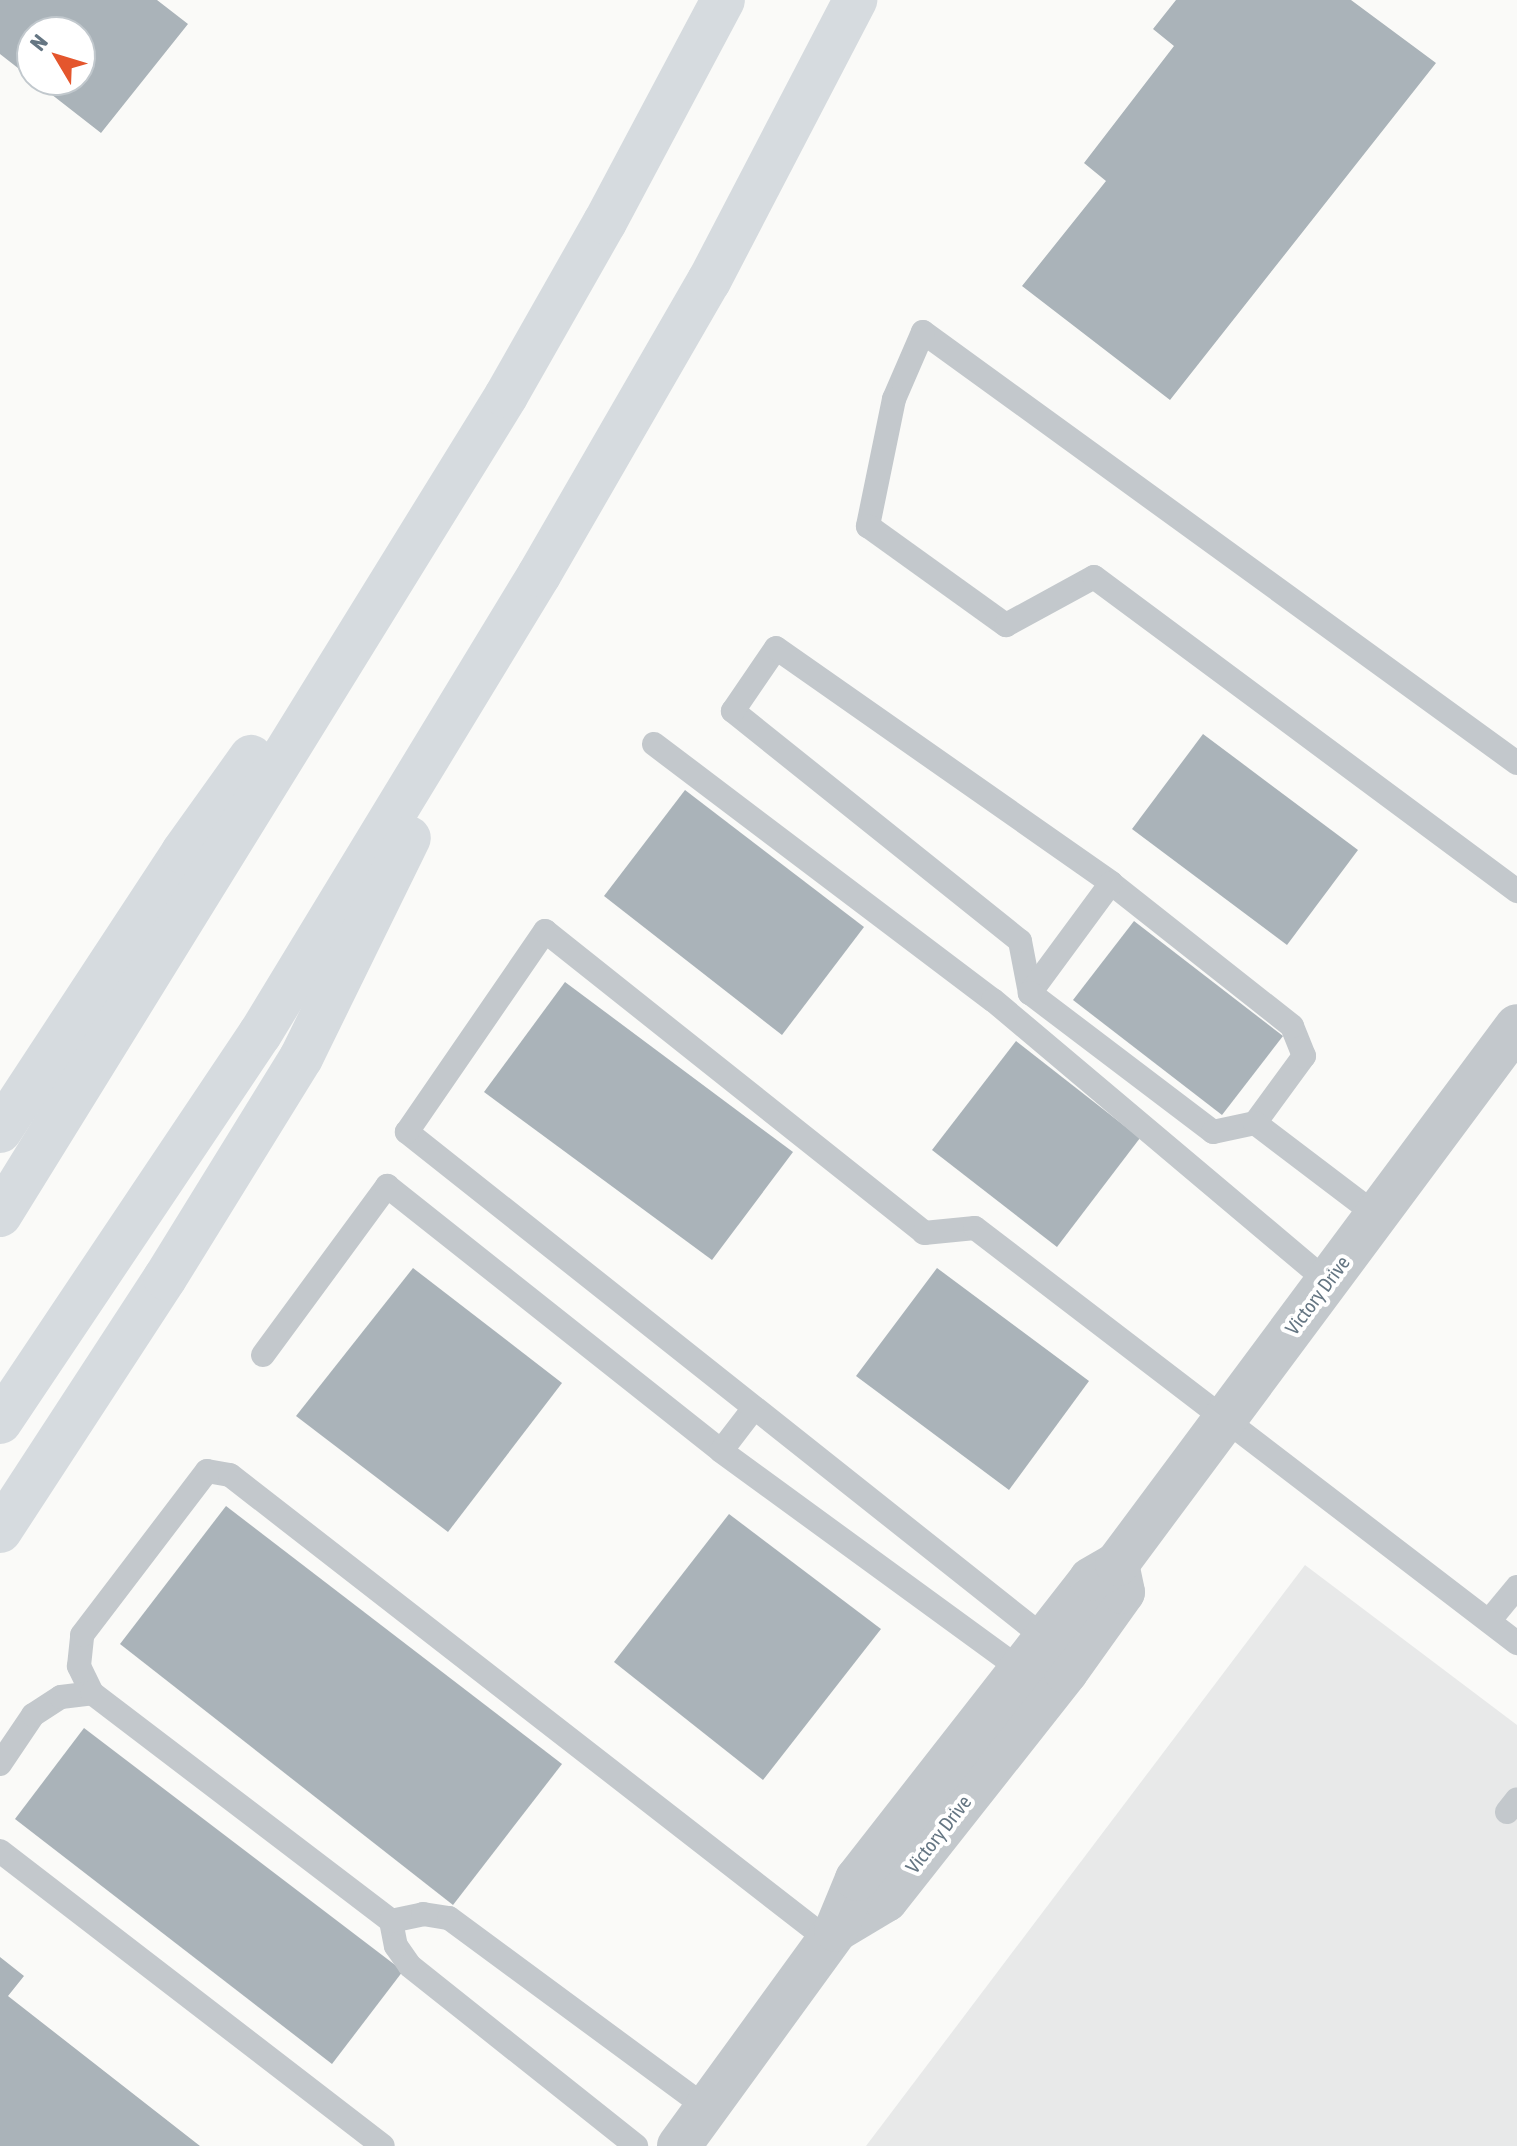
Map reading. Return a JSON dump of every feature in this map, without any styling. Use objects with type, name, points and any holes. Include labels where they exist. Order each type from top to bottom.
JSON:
[{"type":"highway","points":[[0,1215],[506,396],[613,208],[723,0]]},
{"type":"highway","points":[[0,1422],[260,1034],[539,575],[709,281],[855,0]]},
{"type":"highway","points":[[0,1131],[183,852],[506,396]]},
{"type":"highway","points":[[0,1531],[165,1278],[301,1058],[539,575]]},
{"type":"street","name":"Victory Drive","points":[[679,2146],[832,1935],[857,1879],[1091,1579],[1117,1564],[1517,1026]]},
{"type":"street","name":"Victory Drive","points":[[832,1935],[886,1900],[1066,1672],[1123,1592],[1117,1564]]},
{"type":"lane","points":[[1517,763],[923,332],[894,399],[868,526],[1006,625],[1094,577],[1517,891]]},
{"type":"lane","points":[[776,648],[1111,883],[1292,1026],[1304,1056],[1255,1123],[1213,1132],[1030,993],[1020,941],[733,711],[776,648]]},
{"type":"lane","points":[[654,744],[993,1000],[1327,1281]]},
{"type":"lane","points":[[1030,993],[1111,883]]},
{"type":"lane","points":[[1034,1655],[754,1408],[407,1132],[545,931],[924,1233],[975,1228],[1517,1643]]},
{"type":"lane","points":[[1255,1123],[1376,1215]]},
{"type":"lane","points":[[263,1355],[387,1186],[721,1451],[1034,1655]]},
{"type":"lane","points":[[721,1451],[754,1408]]},
{"type":"lane","points":[[636,2146],[410,1966],[396,1946],[391,1921],[92,1693],[79,1666],[82,1635],[207,1471],[230,1475],[832,1935]]},
{"type":"lane","points":[[1489,1621],[1517,1587]]},
{"type":"lane","points":[[0,1764],[33,1715],[61,1697],[92,1693]]},
{"type":"lane","points":[[0,1851],[383,2146]]},
{"type":"lane","points":[[391,1921],[423,1914],[449,1918],[707,2108]]},
{"type":"shaded area","points":[[1305,1565],[1517,1725],[1517,2146],[866,2146]]},
{"type":"building","points":[[0,0],[157,0],[188,24],[101,133],[54,96],[96,96],[96,16],[16,16],[16,66],[0,54]]},
{"type":"building","points":[[1176,0],[1351,0],[1436,63],[1170,400],[1022,286],[1106,181],[1084,163],[1174,46],[1153,29]]},
{"type":"building","points":[[1203,734],[1358,850],[1287,945],[1132,829]]},
{"type":"building","points":[[685,790],[864,927],[782,1035],[604,896]]},
{"type":"building","points":[[1134,921],[1283,1036],[1222,1115],[1073,1000]]},
{"type":"building","points":[[565,982],[793,1152],[712,1260],[484,1092]]},
{"type":"building","points":[[1016,1041],[1140,1138],[1057,1247],[932,1150]]},
{"type":"building","points":[[413,1268],[562,1383],[448,1532],[296,1416]]},
{"type":"building","points":[[937,1268],[1089,1381],[1009,1490],[856,1376]]},
{"type":"building","points":[[226,1506],[562,1764],[453,1905],[120,1644]]},
{"type":"building","points":[[729,1514],[881,1629],[763,1780],[614,1662]]},
{"type":"building","points":[[84,1728],[403,1971],[332,2064],[15,1819]]},
{"type":"building","points":[[0,1957],[24,1976],[8,1996],[200,2146],[0,2146]]}]
